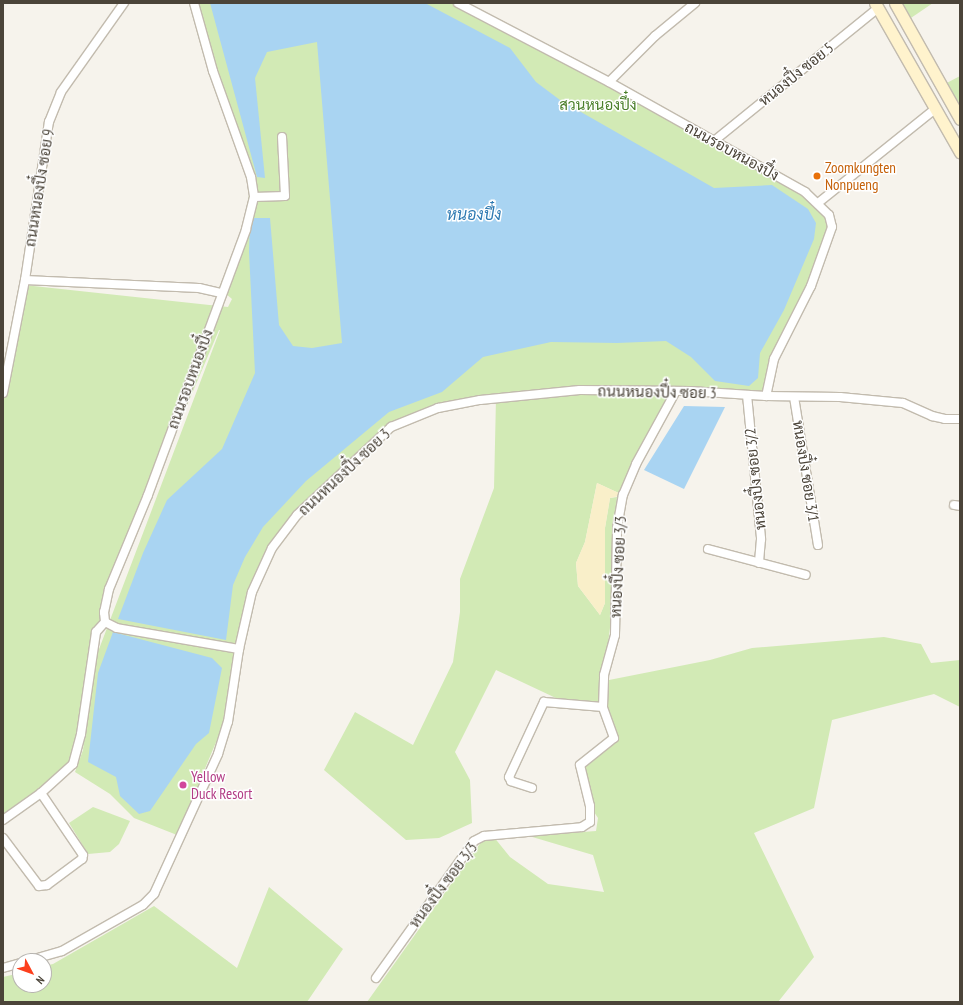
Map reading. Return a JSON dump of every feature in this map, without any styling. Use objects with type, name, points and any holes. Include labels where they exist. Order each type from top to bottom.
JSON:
[{"type":"main road","points":[[895,3],[960,119]]},
{"type":"main road","points":[[877,5],[960,152]]},
{"type":"street","name":"ถนนหนองปึ๋ง ซอย 9","points":[[3,393],[25,280],[50,122],[61,92],[124,3]]},
{"type":"street","name":"ถนนรอบหนองปึ๋ง","points":[[105,622],[104,612],[109,589],[148,496],[221,293],[246,230],[254,197],[251,177],[213,71],[194,3]]},
{"type":"street","name":"ถนนรอบหนองปึ๋ง","points":[[458,3],[609,82],[805,192],[829,215],[832,227],[811,286],[774,359],[766,396]]},
{"type":"street","points":[[609,82],[655,36],[696,3]]},
{"type":"street","name":"หนองปึ๋ง ซอย 5","points":[[714,141],[877,5]]},
{"type":"street","points":[[818,203],[935,109]]},
{"type":"street","points":[[254,197],[285,196],[282,137]]},
{"type":"street","points":[[25,280],[199,288],[221,293]]},
{"type":"street","name":"ถนนหนองปึ๋ง ซอย 3","points":[[52,954],[62,951],[143,905],[154,894],[218,754],[228,722],[239,649],[252,592],[272,548],[297,515],[391,427],[438,408],[480,400],[580,390],[676,391],[766,396],[840,397],[903,403],[945,420],[960,419]]},
{"type":"street","name":"หนองปึ๋ง ซอย 3/3","points":[[376,978],[474,841],[484,836],[582,828],[591,819],[590,806],[580,767],[582,762],[614,738],[603,707],[604,675],[615,635],[617,528],[623,496],[636,464],[676,391]]},
{"type":"street","name":"หนองปึ๋ง ซอย 3/2","points":[[747,395],[761,539],[759,563]]},
{"type":"street","name":"หนองปึ๋ง ซอย 3/1","points":[[794,397],[818,545]]},
{"type":"street","points":[[708,550],[806,575]]},
{"type":"street","points":[[3,820],[41,793],[73,764],[81,734],[96,632],[105,622],[117,628],[239,649]]},
{"type":"street","points":[[532,788],[511,781],[509,777],[544,702],[603,707]]},
{"type":"street","points":[[3,838],[39,886],[47,885],[82,859],[83,855],[41,793]]},
{"type":"green space","name":"สวนหนองปึ๋ง","points":[[194,3],[454,3],[500,25],[807,193],[818,203],[832,227],[814,278],[777,352],[766,396],[676,391],[623,495],[597,483],[585,542],[576,563],[578,586],[600,615],[605,603],[605,528],[610,498],[617,497],[610,628],[600,706],[558,699],[496,670],[455,752],[470,780],[472,823],[439,838],[406,840],[324,770],[355,712],[413,745],[453,662],[460,612],[460,579],[494,488],[496,398],[475,399],[414,418],[375,436],[284,524],[263,560],[240,625],[239,649],[232,664],[222,728],[177,835],[134,818],[110,794],[75,772],[83,750],[91,675],[70,768],[3,817],[3,393],[24,285],[228,307],[232,299],[219,288],[245,224],[251,180]],"holes":[[[220,330],[93,665],[109,589]]]},
{"type":"green space","points":[[896,3],[933,3],[905,22]]},
{"type":"green space","points":[[960,76],[960,108],[941,86]]},
{"type":"green space","points":[[884,637],[921,644],[931,663],[960,660],[960,707],[934,694],[832,720],[814,808],[754,833],[814,957],[778,1002],[367,1002],[489,831],[510,857],[548,884],[604,892],[593,855],[529,836],[596,831],[598,818],[590,806],[580,765],[613,738],[603,707],[604,681],[710,660],[752,648]]},
{"type":"green space","points":[[93,807],[130,821],[119,844],[110,852],[88,854],[69,823]]},
{"type":"green space","points":[[269,887],[343,949],[307,1002],[3,1002],[3,977],[12,975],[12,993],[52,993],[52,964],[154,906],[237,968]]},
{"type":"sand","points":[[597,483],[623,495],[610,498],[605,528],[605,603],[600,615],[578,586],[576,563],[585,542]]},
{"type":"water","name":"หนองปึ๋ง","points":[[210,3],[425,3],[510,48],[536,82],[560,100],[714,188],[772,185],[808,209],[816,223],[814,239],[784,310],[760,353],[758,378],[749,386],[715,381],[691,357],[666,341],[617,343],[551,342],[483,357],[442,392],[389,412],[306,481],[263,527],[245,557],[233,585],[226,640],[118,619],[143,553],[167,500],[222,449],[255,373],[249,252],[250,218],[270,218],[279,325],[293,346],[312,348],[342,343],[317,42],[267,52],[255,78],[265,178],[257,177]]},
{"type":"water","points":[[684,406],[725,407],[684,489],[644,470]]},
{"type":"water","points":[[113,632],[212,658],[222,668],[209,733],[196,744],[150,811],[139,814],[120,796],[116,777],[88,762],[98,673]]},
{"type":"place","name":"Zoomkungten Nonpueng","points":[[817,176]]},
{"type":"place","name":"Yellow Duck Resort","points":[[183,785]]}]
